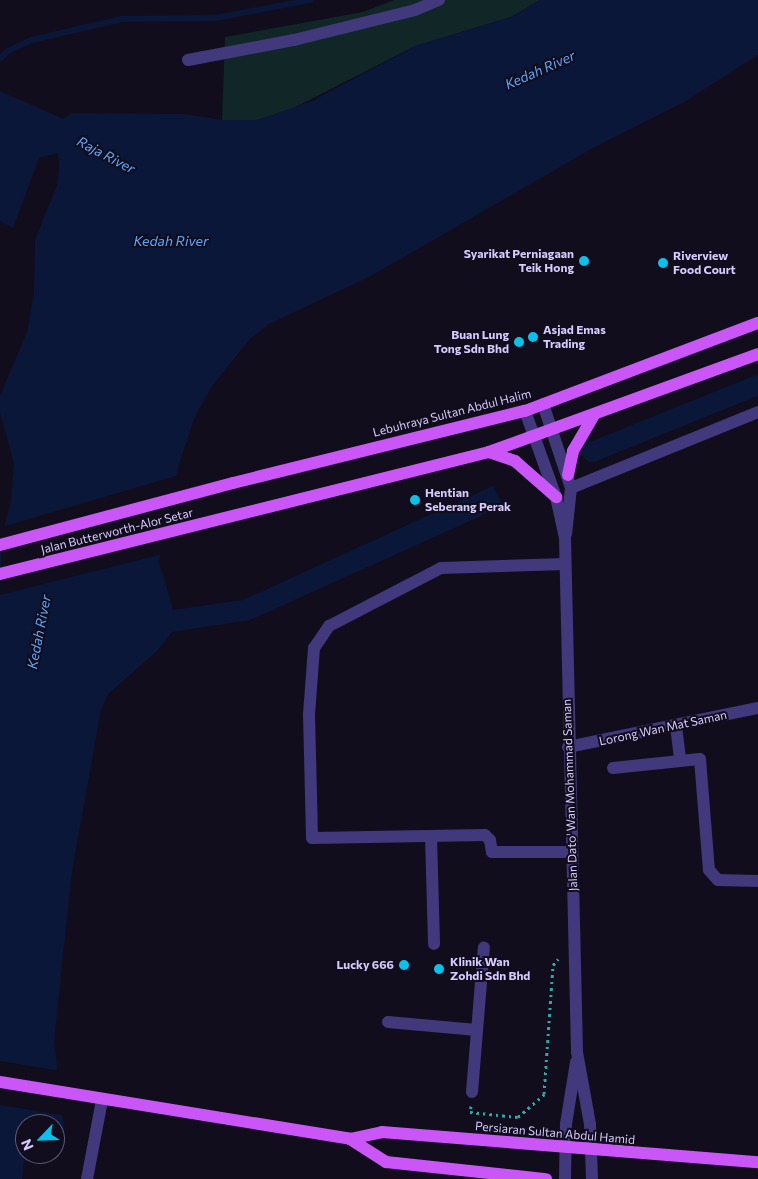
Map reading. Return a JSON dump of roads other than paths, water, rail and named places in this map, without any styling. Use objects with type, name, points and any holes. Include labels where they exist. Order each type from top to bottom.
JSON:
[{"type":"main road","name":"Lebuhraya Sultan Abdul Halim","points":[[233,483],[525,411],[758,323]]},
{"type":"main road","points":[[489,452],[594,416],[758,354]]},
{"type":"main road","points":[[568,475],[573,451],[594,416]]},
{"type":"main road","points":[[489,452],[515,462],[556,497]]},
{"type":"main road","name":"Jalan Butterworth-Alor Setar","points":[[0,574],[489,452]]},
{"type":"main road","name":"Jalan Butterworth-Alor Setar","points":[[0,545],[233,483]]},
{"type":"main road","name":"Persiaran Sultan Abdul Hamid","points":[[0,1082],[102,1100],[350,1138],[382,1132],[758,1162]]},
{"type":"main road","name":"Persiaran Sultan Abdul Hamid","points":[[350,1138],[386,1162],[546,1179]]},
{"type":"street","points":[[188,60],[294,40],[414,10],[439,0]]},
{"type":"street","name":"Jalan Dato' Wan Mohammad Saman","points":[[544,404],[571,488],[565,538],[568,747],[578,1052],[591,1150],[592,1179]]},
{"type":"street","name":"Jalan Dato' Wan Mohammad Saman","points":[[525,411],[532,437],[556,497],[565,538]]},
{"type":"street","points":[[571,488],[758,412]]},
{"type":"street","points":[[565,564],[441,568],[329,626],[314,648],[309,714],[312,838],[485,835],[490,840],[492,852],[572,852]]},
{"type":"street","name":"Lorong Wan Mat Saman","points":[[568,747],[758,708]]},
{"type":"street","points":[[676,726],[680,761]]},
{"type":"street","points":[[613,768],[700,759],[709,870],[712,876],[718,880],[758,881]]},
{"type":"street","points":[[431,836],[434,944]]},
{"type":"street","points":[[472,1092],[484,947]]},
{"type":"street","points":[[388,1022],[477,1030]]},
{"type":"street","name":"Jalan Dato' Wan Mohammad Saman","points":[[564,1179],[564,1147],[578,1052]]},
{"type":"street","points":[[87,1179],[102,1100]]},
{"type":"water","name":"Kedah River","points":[[540,0],[758,0],[758,55],[684,102],[593,148],[371,276],[269,324],[249,340],[212,386],[195,416],[179,464],[159,562],[173,610],[243,600],[493,486],[503,506],[250,620],[172,632],[157,651],[108,694],[101,710],[72,871],[54,1041],[62,1114],[15,1114],[15,1164],[24,1164],[22,1179],[0,1179],[0,544],[11,500],[14,463],[0,413],[0,396],[27,332],[34,294],[35,240],[57,185],[59,167],[58,153],[39,158],[13,228],[0,221],[0,91],[63,119],[72,113],[183,114],[222,120],[257,120],[312,101],[415,46],[511,17]]},
{"type":"waterway","points":[[0,59],[8,51],[32,40],[122,19],[216,18],[310,0]]},
{"type":"waterway","points":[[592,452],[758,385]]},
{"type":"place","name":"Syarikat Perniagaan Teik Hong","points":[[584,261]]},
{"type":"place","name":"Riverview Food Court","points":[[663,263]]},
{"type":"place","name":"Asjad Emas Trading","points":[[533,337]]},
{"type":"place","name":"Buan Lung Tong Sdn Bhd","points":[[519,342]]},
{"type":"place","name":"Hentian Seberang Perak","points":[[415,500]]},
{"type":"place","name":"Lucky 666","points":[[404,965]]},
{"type":"place","name":"Klinik Wan Zohdi Sdn Bhd","points":[[439,969]]},
{"type":"water label","name":"Raja River","points":[[106,155]]}]
